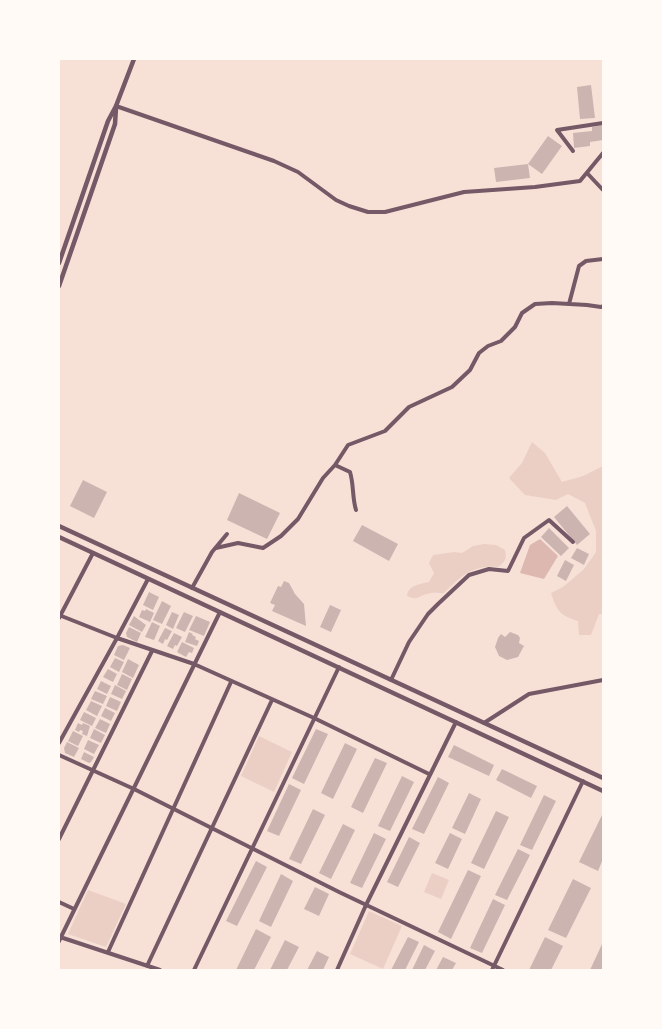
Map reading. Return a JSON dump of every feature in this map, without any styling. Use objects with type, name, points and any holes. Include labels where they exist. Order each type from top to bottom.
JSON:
[{"type":"street","points":[[59,263],[108,121],[116,106],[133,59]]},
{"type":"street","points":[[116,106],[274,161],[298,172],[336,200],[368,212],[385,212],[464,192],[535,188],[580,181],[603,154]]},
{"type":"street","points":[[59,286],[115,124],[116,106]]},
{"type":"street","points":[[573,151],[557,130],[603,123]]},
{"type":"street","points":[[586,173],[603,190]]},
{"type":"street","points":[[569,304],[579,266],[586,261],[603,259]]},
{"type":"street","points":[[216,548],[238,543],[263,548],[281,536],[298,519],[323,478],[335,465],[348,445],[385,431],[409,407],[452,387],[470,370],[479,353],[488,346],[501,341],[515,327],[522,313],[535,304],[603,306]]},
{"type":"street","points":[[335,465],[350,472],[356,510]]},
{"type":"street","points":[[392,680],[409,642],[428,614],[469,574],[489,569],[508,571],[524,538],[549,520],[573,542]]},
{"type":"street","points":[[59,526],[603,778]]},
{"type":"street","points":[[192,588],[216,548],[227,534]]},
{"type":"street","points":[[59,537],[603,791]]},
{"type":"street","points":[[93,553],[59,616],[152,651],[194,664],[314,718],[429,774]]},
{"type":"street","points":[[59,743],[148,579]]},
{"type":"street","points":[[160,970],[108,952],[60,939],[220,612]]},
{"type":"street","points":[[59,839],[152,651]]},
{"type":"street","points":[[194,970],[339,668]]},
{"type":"street","points":[[484,723],[530,694],[603,680]]},
{"type":"street","points":[[108,952],[231,682]]},
{"type":"street","points":[[147,966],[272,700]]},
{"type":"street","points":[[337,970],[366,905],[456,722]]},
{"type":"street","points":[[59,754],[134,789],[493,968],[502,970]]},
{"type":"street","points":[[493,968],[583,781]]},
{"type":"street","points":[[59,902],[74,909]]},
{"type":"shaded area","points":[[532,442],[545,453],[562,482],[583,476],[603,466],[603,614],[599,614],[591,635],[579,635],[578,621],[560,612],[551,593],[563,587],[584,569],[596,552],[596,531],[585,503],[568,494],[556,500],[525,495],[509,478],[522,463]]},
{"type":"shaded area","points":[[540,539],[558,556],[544,579],[520,573],[530,545]]},
{"type":"shaded area","points":[[484,544],[496,545],[505,550],[506,556],[502,564],[498,567],[481,568],[468,573],[456,581],[444,593],[431,593],[416,598],[407,596],[412,587],[429,582],[434,573],[429,563],[433,555],[454,552],[462,553],[473,546]]},
{"type":"shaded area","points":[[259,736],[292,752],[274,792],[241,776]]},
{"type":"shaded area","points":[[432,873],[449,880],[441,899],[424,892]]},
{"type":"shaded area","points":[[88,890],[126,904],[106,947],[68,934]]},
{"type":"shaded area","points":[[369,911],[402,926],[383,969],[350,954]]},
{"type":"building","points":[[591,85],[595,118],[580,119],[577,87]]},
{"type":"building","points":[[603,125],[603,140],[590,142],[590,146],[574,148],[573,133],[592,131],[592,127]]},
{"type":"building","points":[[548,136],[562,146],[542,174],[528,164]]},
{"type":"building","points":[[528,164],[530,178],[496,182],[494,168]]},
{"type":"building","points":[[83,480],[107,492],[94,518],[70,506]]},
{"type":"building","points":[[239,493],[280,513],[267,539],[227,520]]},
{"type":"building","points":[[567,506],[590,534],[577,545],[554,517]]},
{"type":"building","points":[[362,525],[398,544],[389,561],[353,541]]},
{"type":"building","points":[[549,528],[569,548],[561,556],[541,537]]},
{"type":"building","points":[[577,548],[589,554],[584,565],[571,558]]},
{"type":"building","points":[[565,560],[574,565],[566,581],[557,576]]},
{"type":"building","points":[[284,581],[289,583],[295,594],[304,604],[306,626],[272,611],[275,605],[270,603],[278,586],[281,587]]},
{"type":"building","points":[[149,592],[159,597],[153,610],[143,605]]},
{"type":"building","points":[[162,601],[171,606],[162,624],[153,620]]},
{"type":"building","points":[[330,605],[341,610],[331,632],[320,627]]},
{"type":"building","points":[[146,609],[154,613],[150,622],[139,617],[142,610],[145,611]]},
{"type":"building","points":[[172,612],[179,615],[173,629],[166,625]]},
{"type":"building","points":[[184,612],[193,616],[185,632],[176,628]]},
{"type":"building","points":[[134,616],[146,625],[142,632],[129,625]]},
{"type":"building","points":[[196,616],[210,622],[204,636],[189,630]]},
{"type":"building","points":[[152,622],[160,626],[154,640],[145,637]]},
{"type":"building","points":[[129,627],[141,633],[137,642],[127,637],[126,633]]},
{"type":"building","points":[[165,628],[172,631],[163,644],[158,641]]},
{"type":"building","points":[[189,632],[199,641],[197,646],[185,642]]},
{"type":"building","points":[[510,632],[518,635],[520,638],[519,643],[524,646],[518,657],[507,660],[499,656],[495,647],[501,634],[505,637]]},
{"type":"building","points":[[174,633],[182,637],[173,649],[167,646]]},
{"type":"building","points":[[182,642],[194,648],[192,653],[189,652],[186,657],[177,652]]},
{"type":"building","points":[[123,645],[130,648],[124,660],[114,655],[118,646]]},
{"type":"building","points":[[115,658],[124,662],[119,672],[110,667]]},
{"type":"building","points":[[128,659],[139,665],[133,678],[122,672]]},
{"type":"building","points":[[108,669],[117,674],[113,682],[103,677]]},
{"type":"building","points":[[122,674],[132,679],[127,690],[117,685]]},
{"type":"building","points":[[101,681],[111,686],[107,694],[97,689]]},
{"type":"building","points":[[115,685],[126,691],[122,699],[111,694]]},
{"type":"building","points":[[95,691],[107,696],[103,704],[91,699]]},
{"type":"building","points":[[110,697],[121,702],[117,711],[106,706]]},
{"type":"building","points":[[91,701],[102,706],[97,716],[86,710]]},
{"type":"building","points":[[105,708],[115,713],[111,721],[101,716]]},
{"type":"building","points":[[84,712],[96,718],[92,726],[80,720]]},
{"type":"building","points":[[100,719],[110,724],[106,733],[95,728]]},
{"type":"building","points":[[78,723],[90,726],[87,736],[82,734],[83,731],[75,730]]},
{"type":"building","points":[[94,729],[105,735],[101,743],[90,738]]},
{"type":"building","points":[[316,729],[328,734],[304,784],[292,778]]},
{"type":"building","points":[[73,731],[83,736],[78,746],[68,741]]},
{"type":"building","points":[[88,740],[99,745],[94,754],[84,749]]},
{"type":"building","points":[[67,742],[79,748],[74,757],[65,753],[64,748]]},
{"type":"building","points":[[345,743],[357,749],[333,799],[321,793]]},
{"type":"building","points":[[454,745],[494,765],[489,776],[448,757]]},
{"type":"building","points":[[84,752],[94,757],[91,762],[89,763],[81,759]]},
{"type":"building","points":[[375,758],[387,763],[363,813],[351,807]]},
{"type":"building","points":[[502,769],[537,786],[531,798],[496,780]]},
{"type":"building","points":[[402,776],[414,782],[390,831],[378,826]]},
{"type":"building","points":[[438,777],[449,783],[424,834],[412,829]]},
{"type":"building","points":[[289,784],[301,790],[279,836],[267,831]]},
{"type":"building","points":[[469,793],[481,799],[465,834],[452,828]]},
{"type":"building","points":[[544,795],[556,801],[532,850],[520,845]]},
{"type":"building","points":[[313,809],[325,815],[301,864],[289,859]]},
{"type":"building","points":[[496,811],[509,817],[484,869],[471,863]]},
{"type":"building","points":[[603,813],[603,859],[598,871],[579,862]]},
{"type":"building","points":[[343,824],[355,830],[331,879],[319,873]]},
{"type":"building","points":[[374,833],[386,839],[362,888],[350,883]]},
{"type":"building","points":[[450,833],[462,839],[448,869],[435,863]]},
{"type":"building","points":[[409,837],[420,843],[398,887],[387,882]]},
{"type":"building","points":[[518,849],[530,855],[507,900],[495,895]]},
{"type":"building","points":[[256,861],[267,867],[237,926],[226,921]]},
{"type":"building","points":[[468,870],[481,876],[451,939],[438,932]]},
{"type":"building","points":[[281,874],[293,881],[271,927],[259,921]]},
{"type":"building","points":[[573,879],[591,888],[566,938],[548,930]]},
{"type":"building","points":[[315,887],[329,894],[319,916],[304,909]]},
{"type":"building","points":[[493,899],[505,905],[482,953],[470,948]]},
{"type":"building","points":[[256,929],[271,937],[254,970],[236,970]]},
{"type":"building","points":[[408,937],[419,942],[405,970],[391,970]]},
{"type":"building","points":[[545,937],[563,946],[551,970],[529,970]]},
{"type":"building","points":[[285,940],[299,947],[287,970],[270,970]]},
{"type":"building","points":[[603,942],[603,970],[590,970]]},
{"type":"building","points":[[424,945],[435,951],[425,970],[412,970]]},
{"type":"building","points":[[317,951],[329,957],[323,970],[307,970]]},
{"type":"building","points":[[443,957],[456,963],[452,970],[436,970]]}]
